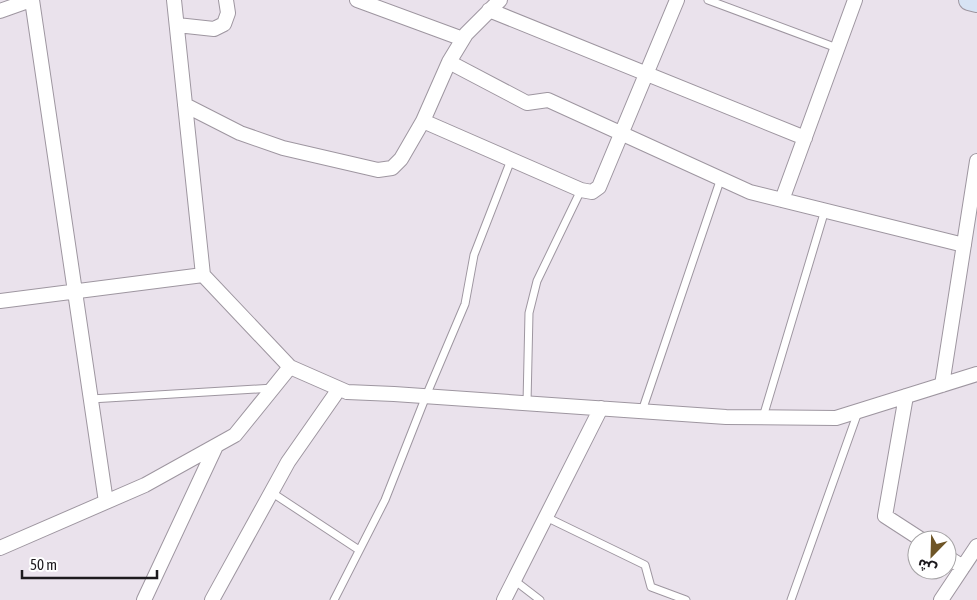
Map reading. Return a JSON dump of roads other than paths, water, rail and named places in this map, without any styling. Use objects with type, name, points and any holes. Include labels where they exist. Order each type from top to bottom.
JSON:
[{"type":"main road","points":[[969,0],[977,2]]},
{"type":"street","points":[[0,10],[31,0],[106,502]]},
{"type":"street","points":[[174,0],[203,275],[290,367],[347,392],[642,411],[763,417],[836,418],[977,374]]},
{"type":"street","points":[[177,25],[214,29],[224,24],[228,13],[226,0]]},
{"type":"street","points":[[357,0],[463,39]]},
{"type":"street","points":[[423,121],[581,190],[592,192],[599,187],[677,0]]},
{"type":"street","points":[[782,200],[855,0]]},
{"type":"street","points":[[185,105],[240,133],[274,145],[378,170],[392,168],[401,159],[423,121],[449,62],[463,39],[494,5],[647,74],[804,138]]},
{"type":"street","points":[[449,62],[528,104],[548,100],[750,192],[964,246]]},
{"type":"street","points":[[942,385],[964,246],[974,197],[977,161]]},
{"type":"street","points":[[0,301],[203,275]]},
{"type":"street","points":[[0,548],[145,485],[235,436],[290,367]]},
{"type":"street","points":[[212,600],[288,462],[340,389]]},
{"type":"street","points":[[906,396],[885,516],[907,530]]},
{"type":"street","points":[[504,600],[601,408]]},
{"type":"street","points":[[144,600],[216,446]]},
{"type":"street","points":[[941,600],[977,546]]},
{"type":"street","points":[[957,563],[963,567]]},
{"type":"lane","points":[[0,10],[2,0]]},
{"type":"lane","points":[[708,0],[837,48]]},
{"type":"lane","points":[[334,600],[385,500],[465,304],[474,255],[511,160]]},
{"type":"lane","points":[[642,411],[721,178]]},
{"type":"lane","points":[[528,403],[529,313],[537,281],[581,190]]},
{"type":"lane","points":[[763,417],[825,210]]},
{"type":"lane","points":[[91,399],[273,388]]},
{"type":"lane","points":[[791,600],[858,412]]},
{"type":"lane","points":[[271,492],[359,550]]},
{"type":"lane","points":[[546,516],[645,565],[651,587],[686,600]]},
{"type":"lane","points":[[514,580],[540,600]]}]
